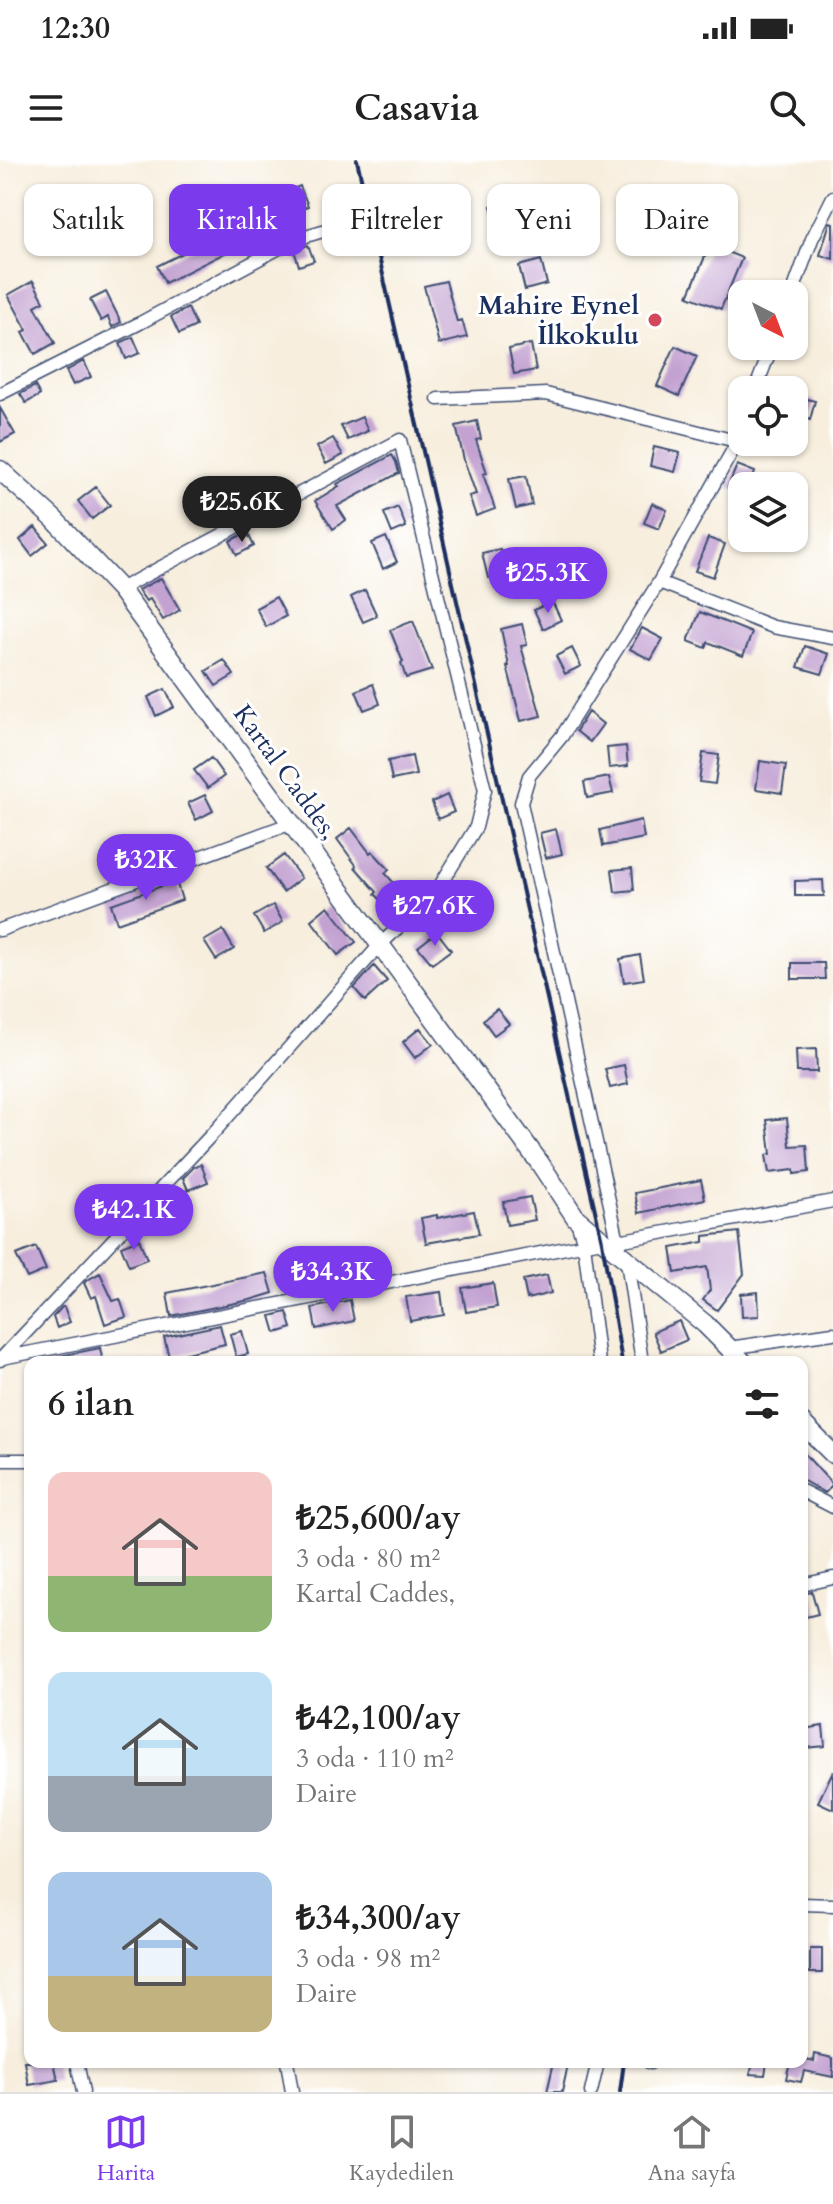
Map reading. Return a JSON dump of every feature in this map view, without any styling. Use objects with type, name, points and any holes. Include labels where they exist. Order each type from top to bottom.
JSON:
[{"type":"main road","name":"Kartal Caddes,","points":[[0,470],[54,519],[120,589],[539,1162],[576,1218],[601,1242],[705,1324],[737,1356]]},
{"type":"main road","points":[[808,1429],[833,1454]]},
{"type":"street","points":[[797,280],[812,239],[833,197]]},
{"type":"street","points":[[0,394],[296,239],[322,231]]},
{"type":"street","points":[[438,399],[546,394],[728,439]]},
{"type":"street","points":[[1,1359],[216,1130],[380,945],[438,889],[476,827],[485,790],[400,440],[120,589]]},
{"type":"street","points":[[599,1356],[601,1242],[521,803],[529,776],[562,736],[659,582],[728,456]]},
{"type":"street","points":[[659,582],[773,627],[833,638]]},
{"type":"street","points":[[0,930],[292,823]]},
{"type":"street","points":[[1,1359],[601,1242],[833,1201]]},
{"type":"street","points":[[627,1261],[641,1356]]},
{"type":"street","points":[[729,1348],[833,1333]]},
{"type":"street","points":[[0,1460],[24,1460]]},
{"type":"street","points":[[808,1494],[833,1507]]},
{"type":"street","points":[[808,1584],[833,1578]]},
{"type":"street","points":[[808,1904],[833,1905]]},
{"type":"street","points":[[78,2068],[83,2092]]},
{"type":"street","points":[[288,2068],[292,2092]]},
{"type":"street","points":[[591,2092],[597,2068]]},
{"type":"building","points":[[830,222],[833,223],[833,259],[820,255]]},
{"type":"building","points":[[306,246],[314,261],[299,266],[296,256],[306,256]]},
{"type":"building","points":[[177,256],[219,256],[165,283],[157,266]]},
{"type":"building","points":[[705,256],[742,258],[733,280],[728,280],[728,292],[721,309],[688,296]]},
{"type":"building","points":[[541,260],[547,284],[525,290],[519,266]]},
{"type":"building","points":[[33,281],[44,301],[35,306],[55,343],[35,354],[23,332],[27,330],[8,295]]},
{"type":"building","points":[[446,281],[457,322],[462,320],[467,337],[439,344],[424,286]]},
{"type":"building","points":[[106,292],[121,322],[112,327],[108,317],[101,321],[90,300]]},
{"type":"building","points":[[188,308],[196,326],[179,334],[171,317]]},
{"type":"building","points":[[133,337],[140,353],[126,359],[120,343]]},
{"type":"building","points":[[531,344],[536,370],[514,374],[509,349]]},
{"type":"building","points":[[675,346],[697,356],[679,396],[657,386]]},
{"type":"building","points":[[84,361],[91,377],[73,385],[66,371]]},
{"type":"building","points":[[35,386],[40,395],[26,403],[20,394]]},
{"type":"building","points":[[808,399],[815,401],[808,419]]},
{"type":"building","points":[[0,408],[15,434],[0,442]]},
{"type":"building","points":[[362,417],[368,431],[348,440],[341,426]]},
{"type":"building","points":[[477,421],[481,439],[476,440],[495,509],[476,516],[469,496],[476,494],[456,426]]},
{"type":"building","points":[[333,438],[343,455],[326,464],[317,447]]},
{"type":"building","points":[[654,447],[680,453],[675,472],[650,466]]},
{"type":"building","points":[[392,455],[399,473],[337,506],[346,520],[333,529],[315,501],[339,486],[337,484]]},
{"type":"building","points":[[737,465],[755,472],[734,472]]},
{"type":"building","points":[[526,476],[532,505],[516,509],[509,479]]},
{"type":"building","points":[[96,487],[110,505],[92,519],[78,501]]},
{"type":"building","points":[[652,503],[667,510],[659,529],[644,523]]},
{"type":"building","points":[[398,507],[406,527],[392,533],[384,513]]},
{"type":"building","points":[[35,527],[48,543],[32,556],[20,540]]},
{"type":"building","points":[[247,532],[254,546],[237,555],[230,541]]},
{"type":"building","points":[[386,537],[397,562],[383,569],[372,543]]},
{"type":"building","points":[[708,538],[725,544],[713,577],[695,571]]},
{"type":"building","points":[[500,549],[506,574],[488,578],[482,553]]},
{"type":"building","points":[[161,578],[180,610],[163,620],[150,599],[146,601],[138,590]]},
{"type":"building","points":[[365,590],[377,616],[363,622],[351,597]]},
{"type":"building","points":[[276,597],[286,616],[266,627],[256,608]]},
{"type":"building","points":[[552,601],[561,620],[543,629],[534,610]]},
{"type":"building","points":[[700,612],[752,633],[743,656],[708,642],[706,648],[688,641]]},
{"type":"building","points":[[413,621],[432,670],[406,678],[390,630]]},
{"type":"building","points":[[522,624],[527,645],[521,646],[541,716],[521,721],[501,629]]},
{"type":"building","points":[[642,628],[663,639],[651,660],[630,649]]},
{"type":"building","points":[[805,646],[829,654],[822,674],[798,667]]},
{"type":"building","points":[[572,648],[581,666],[565,674],[556,656]]},
{"type":"building","points":[[224,660],[234,675],[216,686],[206,671]]},
{"type":"building","points":[[373,684],[380,704],[364,710],[356,691]]},
{"type":"building","points":[[165,689],[174,707],[156,716],[148,697]]},
{"type":"building","points":[[588,712],[603,724],[590,742],[576,731]]},
{"type":"building","points":[[626,746],[628,766],[609,768],[607,748]]},
{"type":"building","points":[[703,753],[719,755],[715,784],[699,782]]},
{"type":"building","points":[[412,756],[416,775],[392,780],[388,761]]},
{"type":"building","points":[[211,758],[224,776],[208,788],[194,770]]},
{"type":"building","points":[[760,761],[786,765],[782,793],[756,789]]},
{"type":"building","points":[[609,777],[613,793],[587,798],[584,782]]},
{"type":"building","points":[[205,795],[213,811],[196,820],[188,803]]},
{"type":"building","points":[[447,795],[454,812],[438,819],[432,802]]},
{"type":"building","points":[[641,820],[644,838],[603,846],[600,830]]},
{"type":"building","points":[[351,828],[370,853],[372,851],[389,869],[385,873],[401,891],[386,905],[337,839]]},
{"type":"building","points":[[556,829],[562,854],[546,858],[540,833]]},
{"type":"building","points":[[284,855],[301,878],[283,892],[266,868]]},
{"type":"building","points":[[632,868],[634,890],[615,892],[612,870]]},
{"type":"building","points":[[823,880],[824,896],[795,896],[795,881]]},
{"type":"building","points":[[176,881],[182,900],[117,923],[111,904]]},
{"type":"building","points":[[273,905],[283,922],[264,933],[254,916]]},
{"type":"building","points":[[328,906],[356,942],[338,955],[311,920]]},
{"type":"building","points":[[223,930],[234,949],[216,960],[204,941]]},
{"type":"building","points":[[437,932],[451,950],[432,964],[418,947]]},
{"type":"building","points":[[640,955],[644,979],[624,982],[620,959]]},
{"type":"building","points":[[792,963],[824,963],[825,979],[792,979]]},
{"type":"building","points":[[374,966],[387,981],[365,1001],[354,988]]},
{"type":"building","points":[[497,1009],[509,1024],[494,1035],[483,1020]]},
{"type":"building","points":[[420,1028],[433,1044],[415,1058],[403,1042]]},
{"type":"building","points":[[816,1049],[817,1072],[797,1072],[796,1050]]},
{"type":"building","points":[[624,1065],[628,1084],[610,1088],[605,1069]]},
{"type":"building","points":[[787,1118],[790,1146],[807,1145],[809,1172],[769,1173],[766,1155],[771,1154],[767,1120]]},
{"type":"building","points":[[201,1164],[208,1182],[188,1190],[183,1178]]},
{"type":"building","points":[[701,1180],[705,1199],[639,1213],[635,1193]]},
{"type":"building","points":[[530,1197],[535,1220],[507,1225],[503,1202]]},
{"type":"building","points":[[474,1211],[479,1234],[426,1243],[421,1218]]},
{"type":"building","points":[[739,1232],[744,1274],[717,1310],[703,1300],[710,1290],[707,1267],[675,1273],[671,1248],[704,1242],[704,1236]]},
{"type":"building","points":[[139,1239],[147,1259],[129,1266],[121,1246]]},
{"type":"building","points":[[36,1247],[46,1270],[27,1278],[16,1255]]},
{"type":"building","points":[[311,1255],[316,1281],[301,1285],[296,1258]]},
{"type":"building","points":[[100,1273],[113,1301],[120,1299],[126,1317],[105,1324],[96,1296],[91,1298],[84,1283]]},
{"type":"building","points":[[267,1273],[273,1293],[171,1316],[167,1293]]},
{"type":"building","points":[[547,1275],[551,1293],[527,1299],[523,1280]]},
{"type":"building","points":[[493,1283],[497,1307],[466,1312],[462,1288]]},
{"type":"building","points":[[441,1292],[444,1315],[410,1321],[406,1297]]},
{"type":"building","points":[[758,1292],[759,1316],[742,1317],[741,1294]]},
{"type":"building","points":[[350,1300],[354,1321],[316,1329],[312,1308]]},
{"type":"building","points":[[62,1307],[70,1322],[57,1328],[53,1317]]},
{"type":"building","points":[[287,1312],[292,1328],[276,1333],[271,1316]]},
{"type":"building","points":[[679,1321],[687,1340],[661,1351],[653,1332]]},
{"type":"building","points":[[220,1325],[225,1344],[169,1356],[164,1337]]},
{"type":"building","points":[[242,1331],[248,1354],[236,1356],[230,1334]]},
{"type":"building","points":[[100,1348],[102,1356],[60,1356]]},
{"type":"building","points":[[808,1458],[833,1485],[825,1493],[808,1483]]},
{"type":"building","points":[[812,1592],[818,1614],[808,1616],[808,1593]]},
{"type":"building","points":[[823,1726],[825,1746],[808,1748],[808,1728]]},
{"type":"building","points":[[833,1771],[833,1809],[818,1802]]},
{"type":"building","points":[[810,1949],[822,1949],[822,1973],[810,1973]]},
{"type":"building","points":[[815,2054],[833,2058],[833,2077],[804,2071],[801,2082],[786,2079],[789,2068],[808,2068],[808,2060],[814,2061]]},
{"type":"building","points":[[26,2068],[55,2068],[58,2080],[29,2085]]},
{"type":"building","points":[[553,2068],[567,2068],[562,2092],[547,2092]]},
{"type":"building","points":[[752,2068],[766,2068],[765,2075],[750,2074]]},
{"type":"railway","points":[[357,160],[602,1241],[621,1356]]},
{"type":"railway","points":[[620,2092],[623,2068]]},
{"type":"place","name":"Mahire Eynel İlkokulu","points":[[655,320]]}]
